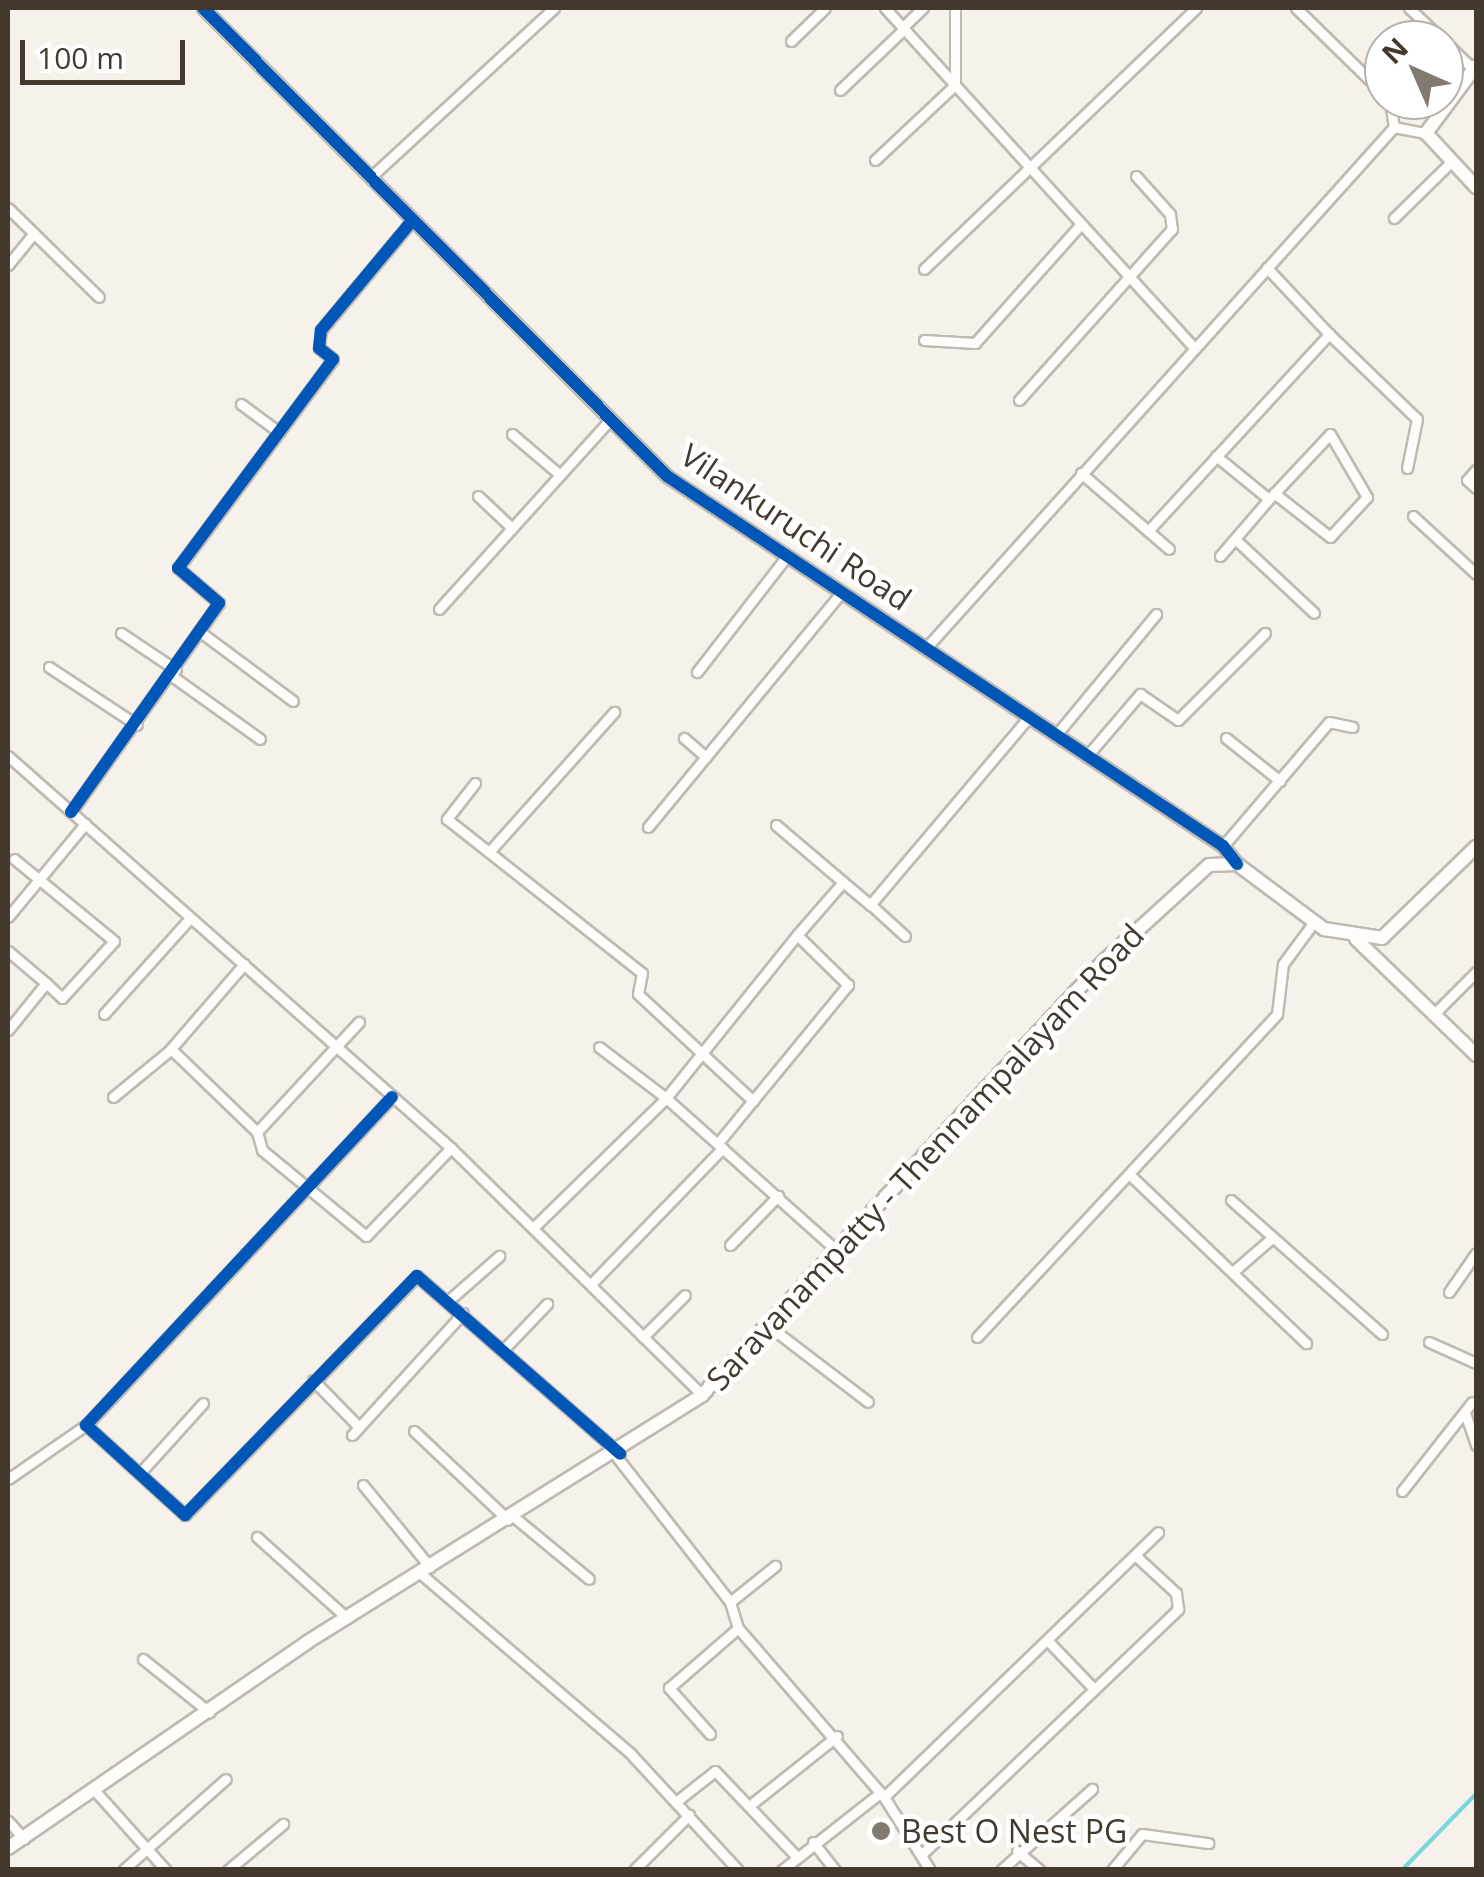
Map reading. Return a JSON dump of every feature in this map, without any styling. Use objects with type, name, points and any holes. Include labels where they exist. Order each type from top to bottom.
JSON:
[{"type":"main road","points":[[1474,72],[1426,132],[1449,164],[1476,188]]},
{"type":"main road","points":[[1356,939],[1406,925],[1476,847]]},
{"type":"main road","points":[[1237,864],[1314,922],[1356,939],[1476,1055]]},
{"type":"main road","name":"Saravanampatty - Thennampalayam Road","points":[[8,1848],[348,1618],[618,1455],[702,1395],[770,1327],[1105,960],[1209,865],[1237,864]]},
{"type":"street","name":"Vilankuruchi Road","points":[[203,8],[373,176],[410,222],[667,476],[1223,846],[1237,864]]},
{"type":"street","points":[[373,176],[554,8]]},
{"type":"street","points":[[791,41],[825,8]]},
{"type":"street","points":[[885,8],[1194,348]]},
{"type":"street","points":[[840,90],[923,8]]},
{"type":"street","points":[[874,160],[955,85],[956,8]]},
{"type":"street","points":[[924,270],[1196,8]]},
{"type":"street","points":[[1296,8],[1364,74]]},
{"type":"street","points":[[1393,120],[1394,127]]},
{"type":"street","points":[[1394,127],[1426,132]]},
{"type":"street","points":[[926,648],[1394,127]]},
{"type":"street","points":[[1394,218],[1449,164]]},
{"type":"street","points":[[1019,400],[1174,224],[1136,176]]},
{"type":"street","points":[[8,208],[100,297]]},
{"type":"street","points":[[72,812],[174,673],[219,603],[178,568],[333,359],[319,348],[321,330],[410,222]]},
{"type":"street","points":[[924,340],[975,343],[1080,224]]},
{"type":"street","points":[[8,265],[34,233]]},
{"type":"street","points":[[1267,268],[1417,419],[1408,468]]},
{"type":"street","points":[[1148,531],[1329,334]]},
{"type":"street","points":[[241,404],[279,432]]},
{"type":"street","points":[[438,608],[610,420]]},
{"type":"street","points":[[512,434],[560,475]]},
{"type":"street","points":[[1216,456],[1272,496],[1330,537],[1367,497],[1330,434],[1272,496],[1220,556]]},
{"type":"street","points":[[1476,470],[1467,480],[1476,488]]},
{"type":"street","points":[[1081,473],[1169,549]]},
{"type":"street","points":[[478,496],[512,528]]},
{"type":"street","points":[[1413,516],[1476,574]]},
{"type":"street","points":[[1234,539],[1314,613]]},
{"type":"street","points":[[697,672],[787,556]]},
{"type":"street","points":[[648,827],[842,592]]},
{"type":"street","points":[[1056,735],[1156,614]]},
{"type":"street","points":[[199,632],[293,702]]},
{"type":"street","points":[[121,633],[260,739]]},
{"type":"street","points":[[1087,756],[1140,694],[1178,720],[1265,633]]},
{"type":"street","points":[[49,666],[137,724]]},
{"type":"street","points":[[489,852],[614,712]]},
{"type":"street","points":[[871,905],[1029,717]]},
{"type":"street","points":[[1223,846],[1328,722],[1352,727]]},
{"type":"street","points":[[684,738],[706,757]]},
{"type":"street","points":[[1226,738],[1280,781]]},
{"type":"street","points":[[8,756],[451,1148],[702,1395]]},
{"type":"street","points":[[475,783],[446,818],[642,973],[638,994],[753,1101]]},
{"type":"street","points":[[8,918],[85,824]]},
{"type":"street","points":[[776,825],[904,936]]},
{"type":"street","points":[[8,952],[62,998],[114,941],[14,859]]},
{"type":"street","points":[[534,1227],[666,1098],[843,882]]},
{"type":"street","points":[[104,1014],[190,918]]},
{"type":"street","points":[[977,1337],[1277,1014],[1283,964],[1314,922]]},
{"type":"street","points":[[592,1283],[721,1146],[848,985],[797,935]]},
{"type":"street","points":[[113,1098],[172,1049],[244,964]]},
{"type":"street","points":[[1434,1015],[1476,972]]},
{"type":"street","points":[[8,1030],[46,983]]},
{"type":"street","points":[[258,1132],[359,1022]]},
{"type":"street","points":[[599,1047],[666,1098],[838,1252]]},
{"type":"street","points":[[172,1049],[258,1132],[262,1150],[314,1188],[366,1236],[451,1148]]},
{"type":"street","points":[[8,1479],[86,1426],[314,1188],[392,1097]]},
{"type":"street","points":[[1129,1174],[1235,1270],[1306,1343]]},
{"type":"street","points":[[730,1245],[778,1196]]},
{"type":"street","points":[[1231,1200],[1382,1334]]},
{"type":"street","points":[[1235,1270],[1272,1238]]},
{"type":"street","points":[[1449,1292],[1476,1253]]},
{"type":"street","points":[[449,1300],[499,1256]]},
{"type":"street","points":[[86,1426],[185,1515],[409,1278],[425,1278],[618,1455],[730,1602],[738,1628],[837,1736],[882,1795],[930,1870]]},
{"type":"street","points":[[643,1337],[685,1295]]},
{"type":"street","points":[[503,1350],[548,1304]]},
{"type":"street","points":[[313,1380],[356,1431],[463,1314]]},
{"type":"street","points":[[770,1327],[868,1402]]},
{"type":"street","points":[[1429,1342],[1476,1363]]},
{"type":"street","points":[[1475,1402],[1463,1425],[1476,1445]]},
{"type":"street","points":[[1402,1491],[1475,1402]]},
{"type":"street","points":[[140,1472],[203,1403]]},
{"type":"street","points":[[414,1431],[511,1519],[589,1579]]},
{"type":"street","points":[[363,1485],[425,1570],[677,1801],[738,1870]]},
{"type":"street","points":[[782,1870],[813,1842],[882,1795],[1158,1532]]},
{"type":"street","points":[[257,1538],[348,1618]]},
{"type":"street","points":[[921,1855],[1178,1609],[1176,1593],[1135,1555]]},
{"type":"street","points":[[730,1602],[775,1566]]},
{"type":"street","points":[[710,1734],[669,1688],[738,1628]]},
{"type":"street","points":[[1048,1640],[1094,1689]]},
{"type":"street","points":[[143,1658],[209,1712]]},
{"type":"street","points":[[754,1802],[837,1736]]},
{"type":"street","points":[[677,1801],[716,1770],[754,1802],[796,1856]]},
{"type":"street","points":[[123,1870],[226,1779]]},
{"type":"street","points":[[1001,1870],[1092,1789]]},
{"type":"street","points":[[96,1792],[166,1870]]},
{"type":"street","points":[[634,1870],[688,1815]]},
{"type":"street","points":[[8,1821],[24,1839]]},
{"type":"street","points":[[228,1870],[283,1824]]},
{"type":"street","points":[[1112,1870],[1142,1834],[1208,1843]]},
{"type":"street","points":[[813,1842],[835,1870]]},
{"type":"street","points":[[1018,1851],[1040,1870]]},
{"type":"waterway","points":[[1402,1870],[1476,1794]]},
{"type":"cycle path","points":[[203,8],[667,476],[1223,846],[1237,864]]},
{"type":"cycle path","points":[[71,812],[219,603],[178,568],[333,359],[319,348],[321,330],[410,223]]},
{"type":"cycle path","points":[[392,1097],[86,1425],[185,1515],[417,1276],[620,1454]]},
{"type":"place","name":"Best O Nest PG","points":[[881,1831]]}]
